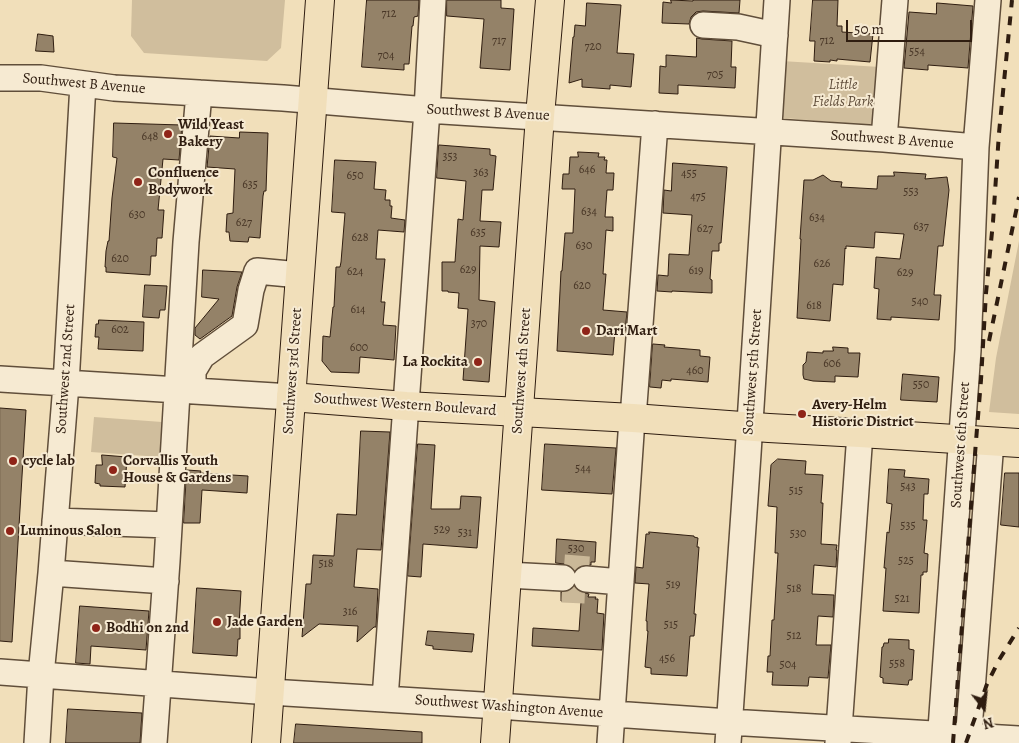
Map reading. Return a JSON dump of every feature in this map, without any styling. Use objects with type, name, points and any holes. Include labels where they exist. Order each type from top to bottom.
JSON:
[{"type":"main road","name":"Southwest 3rd Street","points":[[266,743],[320,0]]},
{"type":"main road","name":"Southwest 4th Street","points":[[495,743],[550,0]]},
{"type":"main road","name":"Southwest Western Boulevard","points":[[291,397],[406,406],[632,418],[1019,443]]},
{"type":"street","points":[[385,699],[427,110],[433,0]]},
{"type":"street","name":"Southwest 5th Street","points":[[728,733],[777,0]]},
{"type":"street","points":[[884,139],[895,0]]},
{"type":"street","name":"Southwest 6th Street","points":[[941,739],[968,350],[976,146],[988,0]]},
{"type":"street","points":[[703,25],[738,27],[774,35]]},
{"type":"street","name":"Southwest B Avenue","points":[[0,78],[40,78],[114,88],[976,146]]},
{"type":"street","name":"Southwest 2nd Street","points":[[37,743],[66,384],[83,84]]},
{"type":"street","points":[[154,743],[169,525],[185,390],[186,242],[199,94]]},
{"type":"street","points":[[610,743],[632,418],[655,124]]},
{"type":"street","points":[[185,390],[202,356],[244,325],[257,271],[300,275]]},
{"type":"street","name":"Southwest Western Boulevard","points":[[0,380],[291,397]]},
{"type":"street","points":[[839,736],[860,432]]},
{"type":"street","name":"Southwest 6th Street","points":[[968,739],[991,441]]},
{"type":"street","points":[[55,521],[169,525]]},
{"type":"street","points":[[51,573],[166,581]]},
{"type":"street","points":[[507,575],[621,582]]},
{"type":"street","name":"Southwest Washington Avenue","points":[[0,672],[612,714],[728,733],[941,739],[1019,739]]},
{"type":"green space","points":[[132,0],[285,0],[281,48],[267,61],[144,53],[131,36]]},
{"type":"green space","name":"Little Fields Park","points":[[781,61],[880,67],[874,123],[869,125],[784,118],[782,116]]},
{"type":"green space","points":[[1019,241],[1019,414],[989,412],[996,358]]},
{"type":"green space","points":[[94,417],[162,422],[160,457],[91,452]]},
{"type":"building","points":[[367,0],[419,0],[418,16],[414,17],[412,26],[409,64],[404,64],[404,70],[362,67]]},
{"type":"building","points":[[447,0],[501,0],[501,8],[514,9],[510,70],[480,68],[484,19],[447,16]]},
{"type":"building","points":[[671,0],[740,0],[739,13],[703,11],[696,12],[691,17],[689,24],[662,23],[663,2],[671,3]]},
{"type":"building","points":[[813,0],[838,0],[837,26],[842,26],[842,32],[873,34],[870,62],[837,59],[837,61],[830,60],[830,62],[814,61],[815,41],[810,41]]},
{"type":"building","points":[[587,3],[621,5],[617,53],[634,54],[631,87],[610,85],[610,89],[582,87],[582,79],[569,83],[575,25],[585,26]]},
{"type":"building","points":[[937,3],[973,6],[968,68],[928,65],[928,70],[904,68],[909,12],[936,14]]},
{"type":"building","points":[[38,34],[53,36],[54,52],[36,51]]},
{"type":"building","points":[[697,38],[732,41],[731,67],[736,67],[735,88],[678,85],[678,94],[659,93],[660,66],[666,67],[666,55],[696,57]]},
{"type":"building","points":[[114,123],[182,125],[179,160],[163,159],[158,210],[164,210],[162,238],[157,238],[156,256],[151,256],[150,275],[106,272],[106,251],[109,241],[117,158],[113,157]]},
{"type":"building","points":[[240,132],[268,133],[266,191],[264,191],[263,196],[260,238],[249,237],[248,242],[230,241],[229,232],[226,232],[227,214],[233,213],[235,169],[207,167],[210,136],[239,138]]},
{"type":"building","points":[[439,145],[490,149],[490,155],[496,156],[493,190],[482,190],[480,221],[501,222],[499,247],[480,246],[479,300],[495,302],[489,382],[463,380],[468,309],[458,308],[459,293],[442,291],[442,262],[455,262],[458,219],[463,220],[466,181],[437,178]]},
{"type":"building","points":[[578,152],[599,153],[598,157],[605,157],[604,160],[607,160],[606,173],[614,173],[613,190],[607,190],[605,217],[613,217],[613,231],[606,230],[603,274],[606,274],[603,310],[627,312],[625,331],[615,330],[613,355],[557,351],[565,233],[573,233],[575,189],[562,189],[563,174],[569,174],[570,157],[578,157]]},
{"type":"building","points":[[335,160],[376,162],[374,189],[386,190],[385,200],[390,200],[390,206],[392,206],[391,218],[405,220],[404,232],[378,230],[376,259],[385,259],[381,302],[385,302],[383,325],[396,326],[394,360],[360,357],[359,373],[331,372],[322,361],[323,336],[330,337],[336,267],[340,267],[341,262],[345,213],[332,212]]},
{"type":"building","points":[[673,163],[727,167],[721,243],[719,243],[719,251],[712,251],[710,279],[712,280],[712,293],[657,291],[658,275],[668,276],[669,254],[689,255],[692,215],[663,213],[664,190],[671,191]]},
{"type":"building","points":[[894,172],[926,174],[925,179],[947,177],[949,190],[943,246],[938,246],[934,295],[941,295],[939,320],[891,317],[891,320],[877,319],[879,289],[874,288],[876,257],[900,259],[904,234],[875,232],[874,248],[846,246],[843,285],[833,284],[830,321],[797,318],[804,180],[813,180],[823,175],[831,181],[842,182],[841,187],[877,189],[878,176],[894,176]]},
{"type":"building","points":[[203,270],[242,272],[237,287],[232,316],[200,339],[195,335],[195,328],[219,299],[202,297]]},
{"type":"building","points":[[145,285],[167,286],[165,310],[160,310],[159,318],[143,317]]},
{"type":"building","points":[[99,320],[144,322],[143,351],[98,349],[99,337],[95,337],[96,324],[98,324]]},
{"type":"building","points":[[653,344],[665,345],[664,347],[700,350],[700,356],[710,357],[708,382],[671,379],[671,381],[662,380],[661,388],[650,387]]},
{"type":"building","points":[[833,347],[848,348],[848,353],[860,353],[858,377],[835,376],[835,382],[804,379],[803,365],[806,362],[807,352],[823,353],[823,351],[833,351]]},
{"type":"building","points":[[903,374],[939,377],[937,402],[901,400]]},
{"type":"building","points":[[0,408],[26,410],[12,642],[0,641]]},
{"type":"building","points":[[361,431],[390,432],[381,550],[357,549],[354,587],[378,589],[376,627],[357,642],[358,626],[319,624],[302,637],[306,584],[311,584],[313,555],[334,556],[337,514],[356,515]]},
{"type":"building","points":[[418,444],[435,445],[431,509],[460,509],[461,496],[481,497],[477,548],[423,544],[421,577],[408,576]]},
{"type":"building","points":[[545,444],[616,448],[612,494],[542,490]]},
{"type":"building","points":[[102,455],[127,457],[125,487],[100,486],[100,484],[95,483],[96,465],[102,465]]},
{"type":"building","points":[[778,459],[806,461],[805,474],[823,475],[821,544],[837,545],[836,567],[814,565],[812,594],[834,595],[833,617],[818,616],[816,645],[831,645],[828,678],[809,677],[808,686],[772,685],[773,672],[767,672],[772,620],[774,620],[778,553],[775,553],[777,507],[768,506],[771,465]]},
{"type":"building","points":[[889,469],[905,470],[904,477],[929,479],[928,494],[924,494],[923,520],[927,520],[924,553],[928,554],[927,572],[923,572],[923,575],[921,575],[919,613],[883,611],[887,532],[889,533],[892,504],[887,503]]},
{"type":"building","points":[[187,470],[201,471],[200,473],[248,476],[247,493],[202,490],[200,523],[184,523]]},
{"type":"building","points":[[1005,473],[1019,473],[1019,527],[1001,525]]},
{"type":"building","points":[[649,532],[698,538],[694,614],[696,614],[694,636],[690,636],[687,676],[651,674],[651,668],[645,667],[649,584],[635,583],[636,567],[643,568],[646,534],[649,534]]},
{"type":"building","points":[[557,539],[596,542],[595,562],[591,562],[591,565],[580,566],[575,570],[570,566],[556,563]]},
{"type":"building","points":[[574,587],[578,591],[589,594],[588,597],[596,597],[595,599],[598,599],[597,613],[604,614],[602,650],[532,646],[533,628],[579,631],[581,602],[561,601],[561,592],[569,591]]},
{"type":"building","points":[[197,588],[241,591],[240,639],[238,639],[237,656],[193,653]]},
{"type":"building","points":[[80,606],[149,611],[146,650],[91,646],[90,664],[76,663]]},
{"type":"building","points":[[428,631],[474,634],[472,652],[433,649],[433,646],[426,645]]},
{"type":"building","points":[[889,639],[909,640],[909,649],[914,650],[912,680],[909,680],[908,685],[883,683],[883,678],[880,677],[882,647],[884,643],[888,643]]},
{"type":"building","points":[[68,709],[142,713],[140,743],[66,743]]},
{"type":"building","points":[[296,724],[422,732],[422,743],[294,743]]},
{"type":"tunnel","points":[[564,567],[591,569]]},
{"type":"tunnel","points":[[562,590],[585,591]]},
{"type":"railway","points":[[953,743],[986,293],[1012,0]]},
{"type":"railway","points":[[989,341],[1019,197]]},
{"type":"railway","points":[[966,743],[987,684],[1019,628]]},
{"type":"place","name":"Wild Yeast Bakery","points":[[168,134]]},
{"type":"place","name":"Confluence Bodywork","points":[[138,182]]},
{"type":"place","name":"Dari Mart","points":[[586,331]]},
{"type":"place","name":"La Rockita","points":[[478,362]]},
{"type":"place","name":"Avery-Helm Historic District","points":[[802,414]]},
{"type":"place","name":"cycle lab","points":[[13,461]]},
{"type":"place","name":"Corvallis Youth House & Gardens","points":[[113,470]]},
{"type":"place","name":"Luminous Salon","points":[[10,531]]},
{"type":"place","name":"Jade Garden","points":[[217,622]]},
{"type":"place","name":"Bodhi on 2nd","points":[[96,628]]}]
